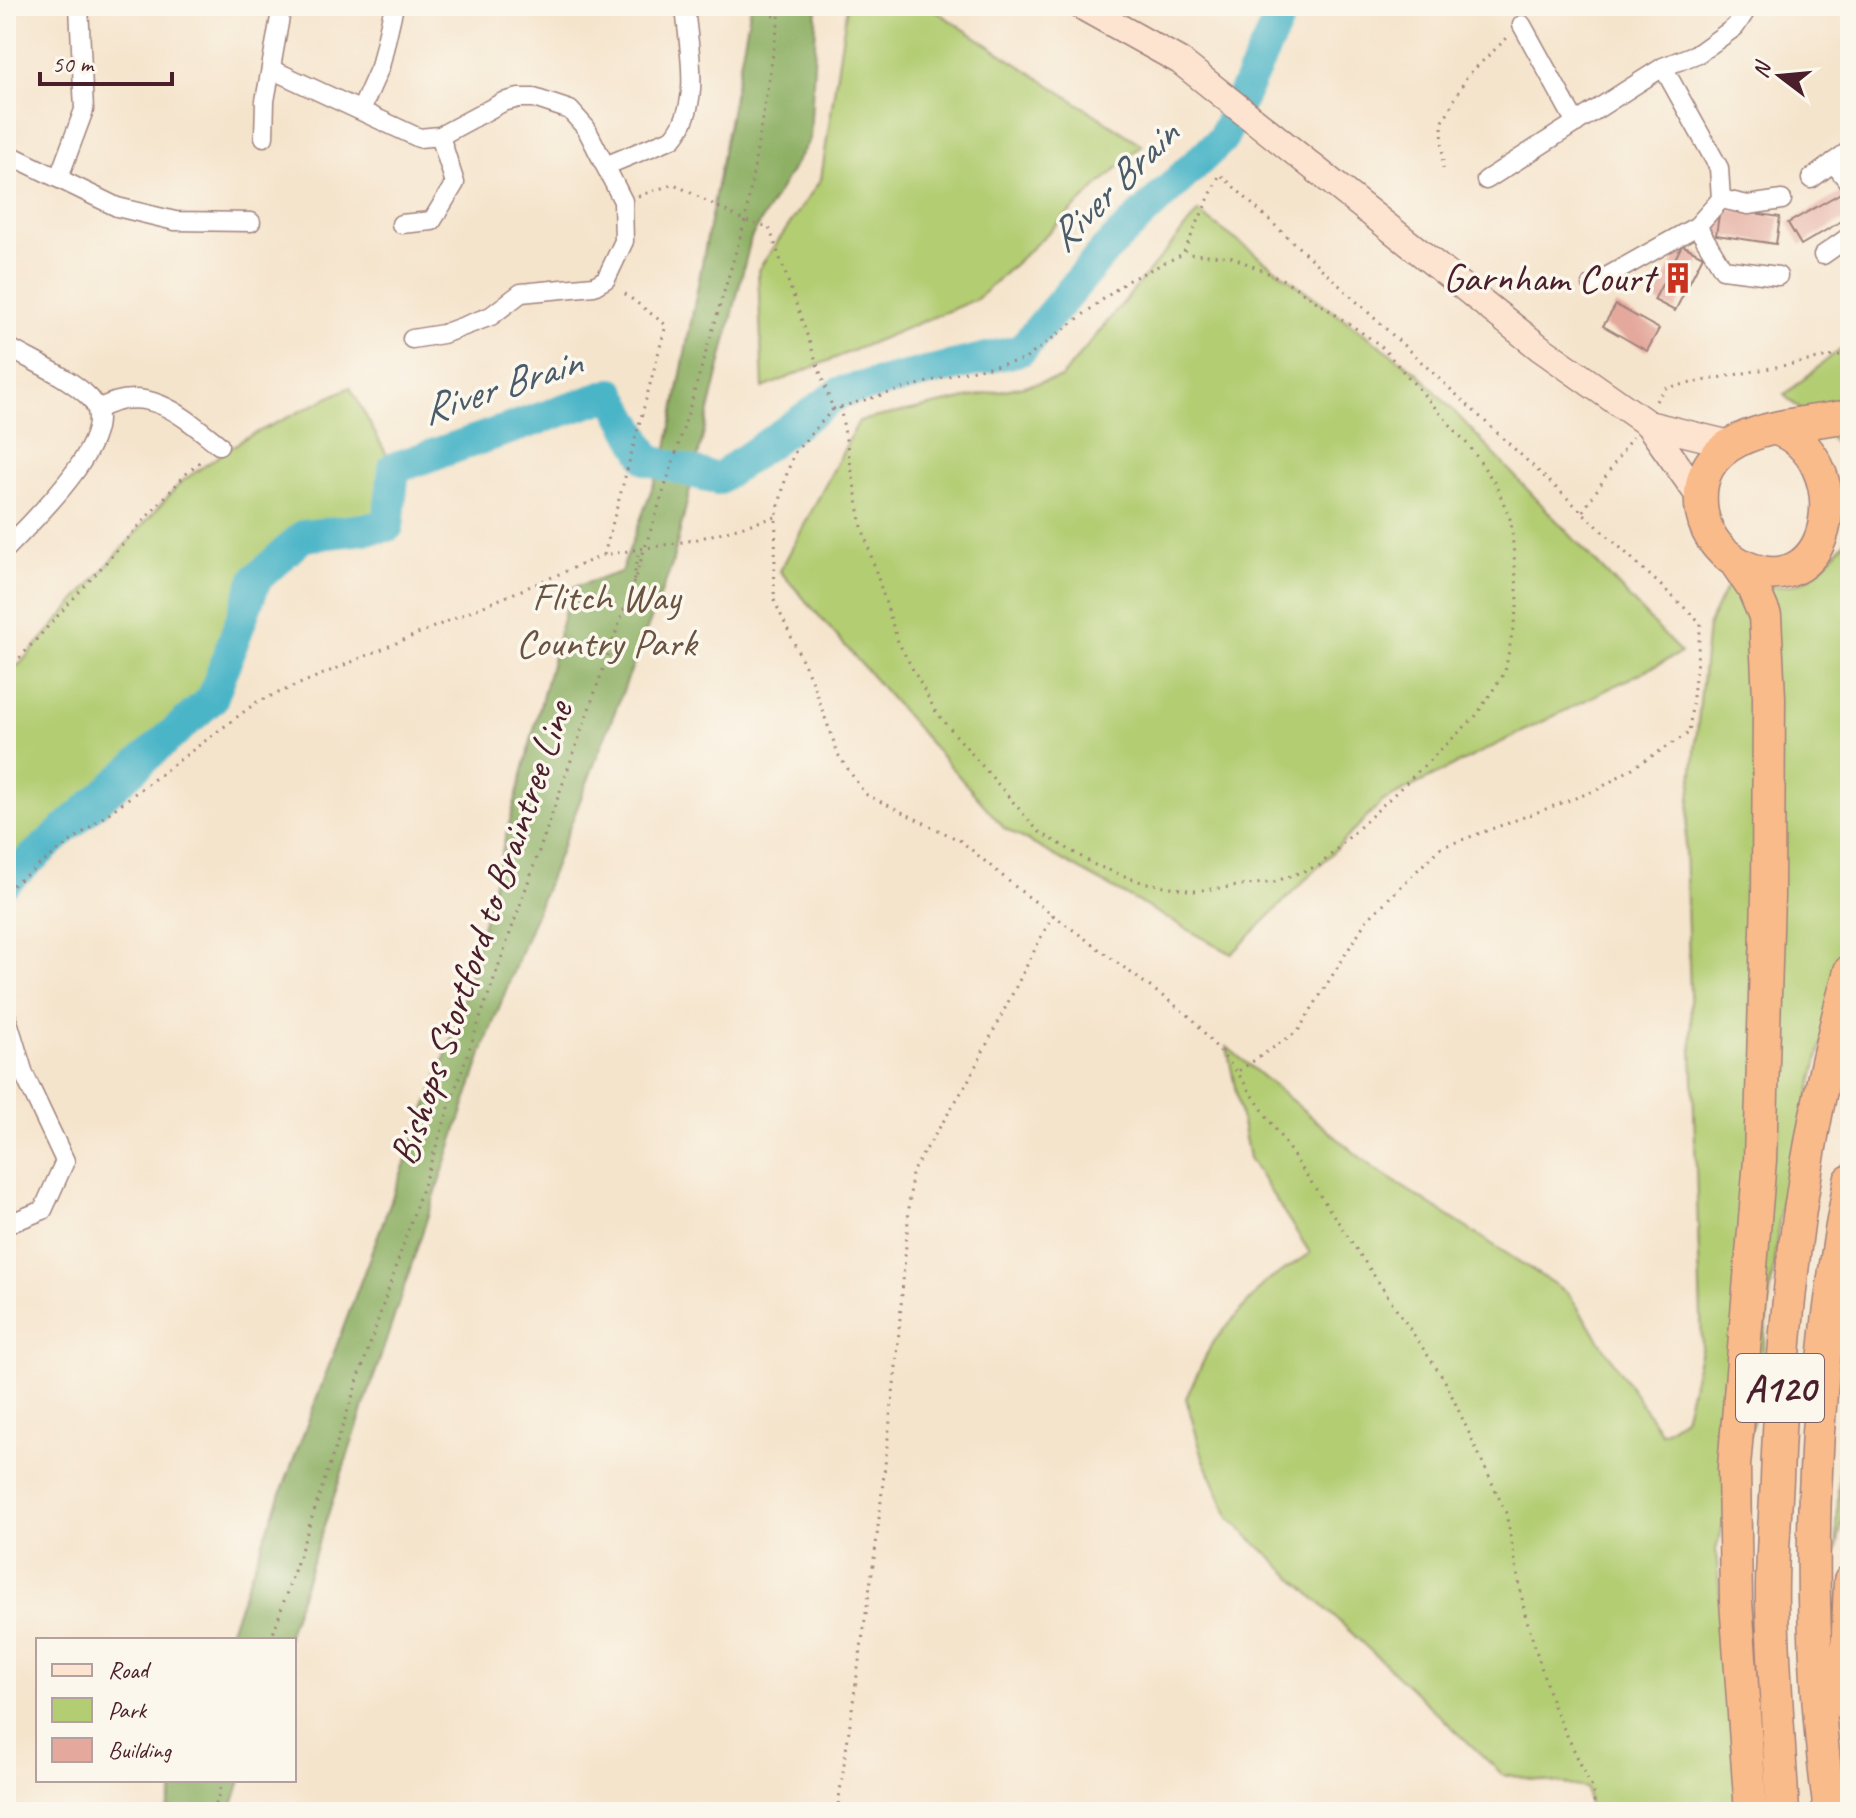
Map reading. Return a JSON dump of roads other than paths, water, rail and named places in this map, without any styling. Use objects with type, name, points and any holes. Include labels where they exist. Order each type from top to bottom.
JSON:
[{"type":"highway","points":[[1751,1812],[1736,1601],[1734,1467],[1760,1160],[1768,897],[1769,697],[1765,616],[1753,588],[1736,563],[1712,538],[1702,500],[1710,467],[1730,444],[1749,433],[1850,416]]},
{"type":"highway","points":[[1736,563],[1754,570],[1780,573],[1801,568],[1838,547],[1846,482],[1818,444],[1801,434],[1776,429]]},
{"type":"highway","name":"A120","points":[[1783,1812],[1772,1604],[1780,1388],[1793,1250],[1810,1132],[1824,1064],[1850,971]]},
{"type":"highway","name":"A120","points":[[1830,1812],[1816,1621],[1817,1472],[1827,1337],[1850,1181]]},
{"type":"highway","points":[[1850,1581],[1847,1658],[1850,1708]]},
{"type":"main road","points":[[1081,6],[1186,66],[1540,348],[1646,423],[1702,500]]},
{"type":"main road","points":[[1646,423],[1730,444]]},
{"type":"street","points":[[59,177],[84,110],[79,6]]},
{"type":"street","points":[[264,137],[265,101],[273,70],[282,6]]},
{"type":"street","points":[[361,110],[380,67],[394,6]]},
{"type":"street","points":[[605,166],[673,138],[679,131],[690,99],[685,6]]},
{"type":"street","points":[[1486,180],[1663,67],[1699,53],[1735,27],[1749,6]]},
{"type":"street","points":[[1522,25],[1576,123]]},
{"type":"street","points":[[1592,285],[1697,226],[1721,199],[1719,168],[1663,67]]},
{"type":"street","points":[[273,70],[419,138],[440,136],[503,102],[534,98],[570,110],[579,118],[605,166],[623,201],[624,241],[606,279],[594,286],[521,293],[491,316],[443,334],[412,339]]},
{"type":"street","points":[[401,224],[432,221],[455,183],[440,136]]},
{"type":"street","points":[[1811,179],[1850,150]]},
{"type":"street","points":[[6,153],[117,207],[175,221],[251,222]]},
{"type":"street","points":[[1833,162],[1850,184]]},
{"type":"street","points":[[1721,199],[1748,205],[1782,200]]},
{"type":"street","points":[[1697,226],[1723,269],[1778,276]]},
{"type":"street","points":[[1823,255],[1850,236]]},
{"type":"street","points":[[6,346],[75,387],[91,400],[97,410],[96,429],[82,465],[6,549]]},
{"type":"street","points":[[97,410],[112,401],[155,400],[179,412],[219,445]]},
{"type":"street","points":[[6,1015],[24,1074],[65,1161],[43,1210],[6,1225]]},
{"type":"street","points":[[6,1080],[24,1074]]},
{"type":"waterway","name":"River Brain","points":[[6,881],[212,699],[256,579],[303,536],[388,526],[394,468],[612,394],[648,460],[718,479],[841,392],[1021,350],[1105,250],[1222,139],[1285,6]]},
{"type":"place","name":"Garnham Court","points":[[1678,278]]},
{"type":"park label","name":"Flitch Way Country Park","points":[[606,620]]}]
